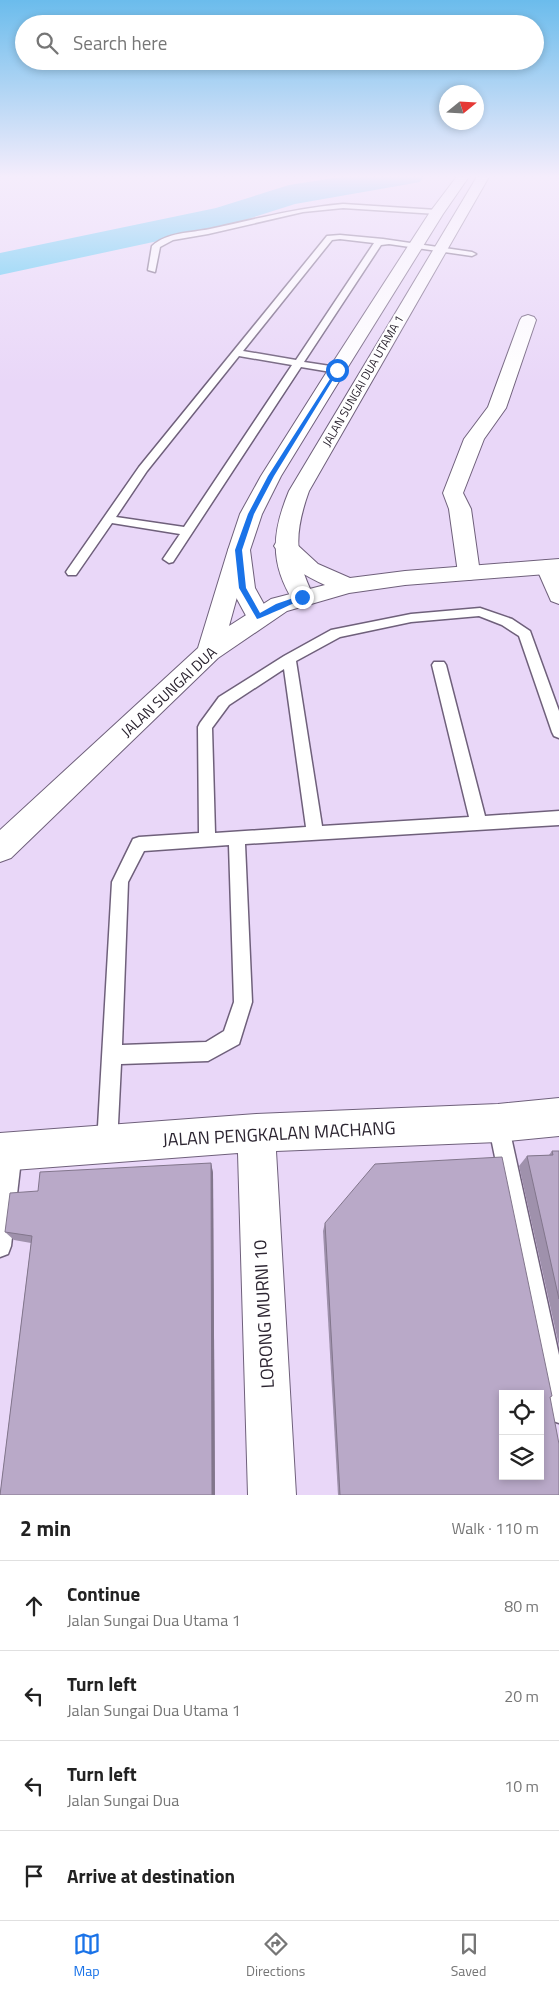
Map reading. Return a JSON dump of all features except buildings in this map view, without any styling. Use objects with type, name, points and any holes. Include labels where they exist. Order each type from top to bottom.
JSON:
[{"type":"street","name":"JALAN SUNGAI DUA UTAMA 1","points":[[302,597],[292,578],[285,546],[288,520],[299,491],[443,245]]},
{"type":"street","name":"JALAN SUNGAI DUA UTAMA 1","points":[[259,617],[243,588],[239,550],[251,514],[271,476],[415,246]]},
{"type":"street","points":[[469,573],[460,509],[453,493],[474,439],[497,408],[528,320]]},
{"type":"street","points":[[285,546],[310,569],[348,586]]},
{"type":"street","points":[[210,652],[239,550]]},
{"type":"street","points":[[553,567],[559,596]]},
{"type":"street","name":"JALAN SUNGAI DUA","points":[[0,849],[127,731],[181,676],[210,652],[259,617],[279,606],[302,597],[348,586],[405,578],[553,567]]},
{"type":"street","name":"JALAN PENGKALAN MACHANG","points":[[6,1151],[256,1133],[498,1123],[559,1118]]},
{"type":"street","name":"LORONG MURNI 10","points":[[256,1133],[272,1495]]},
{"type":"lane","points":[[152,270],[156,246],[158,245]]},
{"type":"lane","points":[[72,572],[143,469],[325,245]]},
{"type":"lane","points":[[168,559],[377,245]]},
{"type":"lane","points":[[407,245],[472,254]]},
{"type":"lane","points":[[237,353],[337,370]]},
{"type":"lane","points":[[109,519],[187,531]]},
{"type":"lane","points":[[207,840],[205,727],[224,701],[289,659],[336,633],[411,618],[480,612],[507,622],[525,634],[559,732]]},
{"type":"lane","points":[[289,659],[314,833]]},
{"type":"lane","points":[[439,665],[479,823]]},
{"type":"lane","points":[[106,1144],[120,882],[139,844],[559,818]]},
{"type":"lane","points":[[111,1056],[208,1051],[232,1037],[243,1002],[237,838]]},
{"type":"lane","points":[[498,1123],[559,1411]]},
{"type":"lane","points":[[0,1246],[6,1151]]},
{"type":"waterway","points":[[0,264],[86,245]]},
{"type":"route","points":[[302,597],[279,606],[259,617],[243,588],[239,550],[251,514],[271,476],[337,370]]}]
